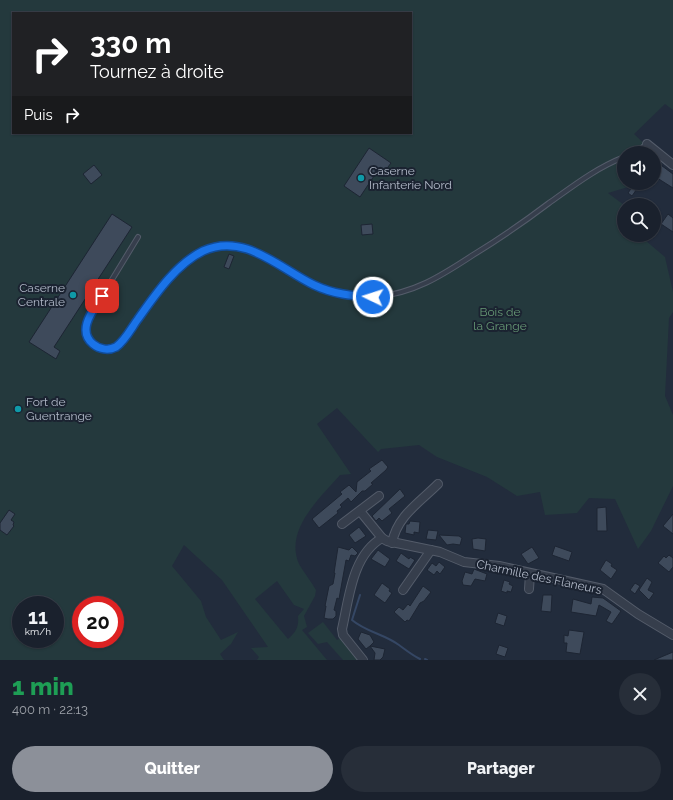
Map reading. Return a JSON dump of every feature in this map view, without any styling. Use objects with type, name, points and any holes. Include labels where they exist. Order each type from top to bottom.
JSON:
[{"type":"street","points":[[647,144],[673,165]]},
{"type":"street","points":[[392,543],[394,531],[399,521],[438,484]]},
{"type":"street","points":[[342,524],[379,496]]},
{"type":"street","points":[[360,511],[382,538],[374,543],[357,566],[342,629],[343,635],[363,660]]},
{"type":"street","name":"Charmille des Flaneurs","points":[[382,538],[392,543],[431,550],[464,562],[477,562],[604,589],[638,614],[673,635]]},
{"type":"street","points":[[403,590],[431,550]]},
{"type":"street","points":[[529,589],[530,574]]},
{"type":"lane","points":[[138,237],[88,319],[86,332],[92,343],[97,347],[110,349],[121,342],[152,299],[178,271],[203,252],[216,247],[234,245],[246,248],[258,253],[314,285],[340,295],[373,297],[399,292],[424,285],[452,270],[509,233],[604,165],[617,160]]},
{"type":"green space","name":"Bois de la Grange","points":[[0,0],[673,0],[673,110],[665,104],[634,134],[647,146],[617,146],[618,190],[608,193],[617,200],[617,242],[647,242],[665,257],[673,292],[673,312],[669,318],[665,396],[673,415],[673,486],[651,531],[638,549],[615,499],[589,498],[577,513],[545,515],[540,492],[517,496],[487,477],[437,457],[419,445],[381,449],[378,452],[337,408],[317,424],[351,474],[340,475],[314,504],[306,515],[296,539],[296,551],[299,564],[316,590],[315,596],[304,616],[307,627],[302,630],[327,660],[257,660],[259,657],[251,648],[268,647],[222,580],[184,545],[172,566],[201,601],[206,617],[221,640],[238,632],[231,644],[220,654],[224,660],[0,660]],"holes":[[[277,581],[294,605],[304,609],[298,616],[296,629],[288,639],[255,599]]]},
{"type":"green space","points":[[323,622],[337,640],[341,638],[359,660],[343,660],[327,642],[318,644],[308,633]]},
{"type":"building","name":"Caserne Infanterie Nord","points":[[369,148],[391,163],[385,171],[380,167],[360,197],[344,186]]},
{"type":"building","points":[[94,165],[102,175],[91,184],[83,174]]},
{"type":"building","points":[[661,165],[673,174],[673,188],[661,180]]},
{"type":"building","points":[[630,190],[636,190],[632,196],[628,193]]},
{"type":"building","name":"Caserne Centrale","points":[[112,214],[132,227],[54,347],[60,351],[56,359],[29,342]]},
{"type":"building","points":[[668,214],[673,218],[673,232],[661,224]]},
{"type":"building","points":[[372,224],[373,234],[362,235],[361,225]]},
{"type":"building","points":[[229,254],[234,256],[229,269],[224,267]]},
{"type":"building","points":[[382,460],[388,467],[386,470],[371,483],[373,484],[365,491],[362,491],[351,502],[348,498],[340,505],[342,507],[337,511],[338,513],[319,528],[312,519],[342,494],[340,492],[349,485],[356,492],[357,482],[371,471],[369,469]]},
{"type":"building","points":[[400,489],[405,496],[389,509],[392,513],[382,521],[379,518],[376,521],[372,516]]},
{"type":"building","points":[[606,507],[607,531],[597,531],[597,508]]},
{"type":"building","points":[[9,510],[15,514],[11,520],[14,522],[14,526],[7,535],[0,530],[0,523]]},
{"type":"building","points":[[673,514],[673,534],[663,526]]},
{"type":"building","points":[[410,521],[420,522],[419,533],[414,532],[414,535],[405,533],[406,524],[409,524]]},
{"type":"building","points":[[359,527],[366,536],[355,543],[349,535]]},
{"type":"building","points":[[428,530],[438,531],[436,540],[426,539]]},
{"type":"building","points":[[439,535],[459,536],[462,538],[460,545],[447,545]]},
{"type":"building","points":[[472,539],[486,539],[485,551],[473,549]]},
{"type":"building","points":[[555,546],[572,552],[569,561],[552,555]]},
{"type":"building","points":[[338,547],[349,550],[352,547],[358,553],[355,556],[351,555],[349,561],[346,560],[339,599],[337,598],[334,610],[336,611],[336,616],[333,619],[328,619],[324,618],[325,606],[329,586],[333,584]]},
{"type":"building","points":[[532,547],[539,558],[528,564],[521,554]]},
{"type":"building","points":[[378,550],[390,559],[385,567],[371,559]]},
{"type":"building","points":[[401,553],[409,559],[410,557],[415,560],[409,569],[396,561]]},
{"type":"building","points":[[669,555],[673,558],[673,567],[669,572],[658,563],[664,556],[666,558]]},
{"type":"building","points":[[606,560],[617,570],[611,579],[600,570]]},
{"type":"building","points":[[439,562],[445,567],[440,574],[437,571],[434,575],[427,570],[432,563],[436,566]]},
{"type":"building","points":[[474,569],[487,574],[485,581],[475,579],[471,586],[463,585],[462,581],[465,572],[472,574]]},
{"type":"building","points":[[647,578],[652,582],[648,590],[654,593],[649,600],[639,590]]},
{"type":"building","points":[[504,580],[510,582],[509,584],[513,586],[511,592],[507,591],[507,593],[501,591]]},
{"type":"building","points":[[382,583],[390,589],[389,591],[392,593],[385,603],[374,595]]},
{"type":"building","points":[[635,583],[640,586],[635,594],[630,590]]},
{"type":"building","points":[[423,586],[431,592],[424,601],[420,603],[409,621],[407,620],[405,622],[394,612],[399,607],[403,610],[408,604],[410,606]]},
{"type":"building","points":[[543,595],[552,595],[551,612],[541,611]]},
{"type":"building","points":[[592,597],[603,598],[621,611],[612,624],[606,621],[611,612],[599,605],[596,616],[571,612],[573,599],[591,604]]},
{"type":"building","points":[[498,613],[507,616],[504,626],[495,623]]},
{"type":"building","points":[[569,630],[584,632],[580,654],[566,652],[567,643],[564,643],[564,635],[568,636]]},
{"type":"building","points":[[361,632],[370,635],[374,642],[366,649],[358,639]]},
{"type":"building","points":[[499,645],[508,648],[505,657],[496,654]]},
{"type":"building","points":[[370,646],[385,649],[383,657],[380,660],[374,660],[375,653]]},
{"type":"building","points":[[673,652],[673,660],[654,660]]},
{"type":"waterway","points":[[360,595],[352,620],[357,624],[393,641],[420,659]]},
{"type":"place","name":"Caserne Infanterie Nord","points":[[361,178]]},
{"type":"place","name":"Caserne Centrale","points":[[73,295]]},
{"type":"place","name":"Fort de Guentrange","points":[[18,409]]},
{"type":"route","points":[[102,296],[88,319],[86,332],[92,343],[103,349],[116,347],[121,342],[152,299],[191,259],[203,252],[225,245],[234,245],[258,253],[314,285],[340,295],[373,297]]}]
